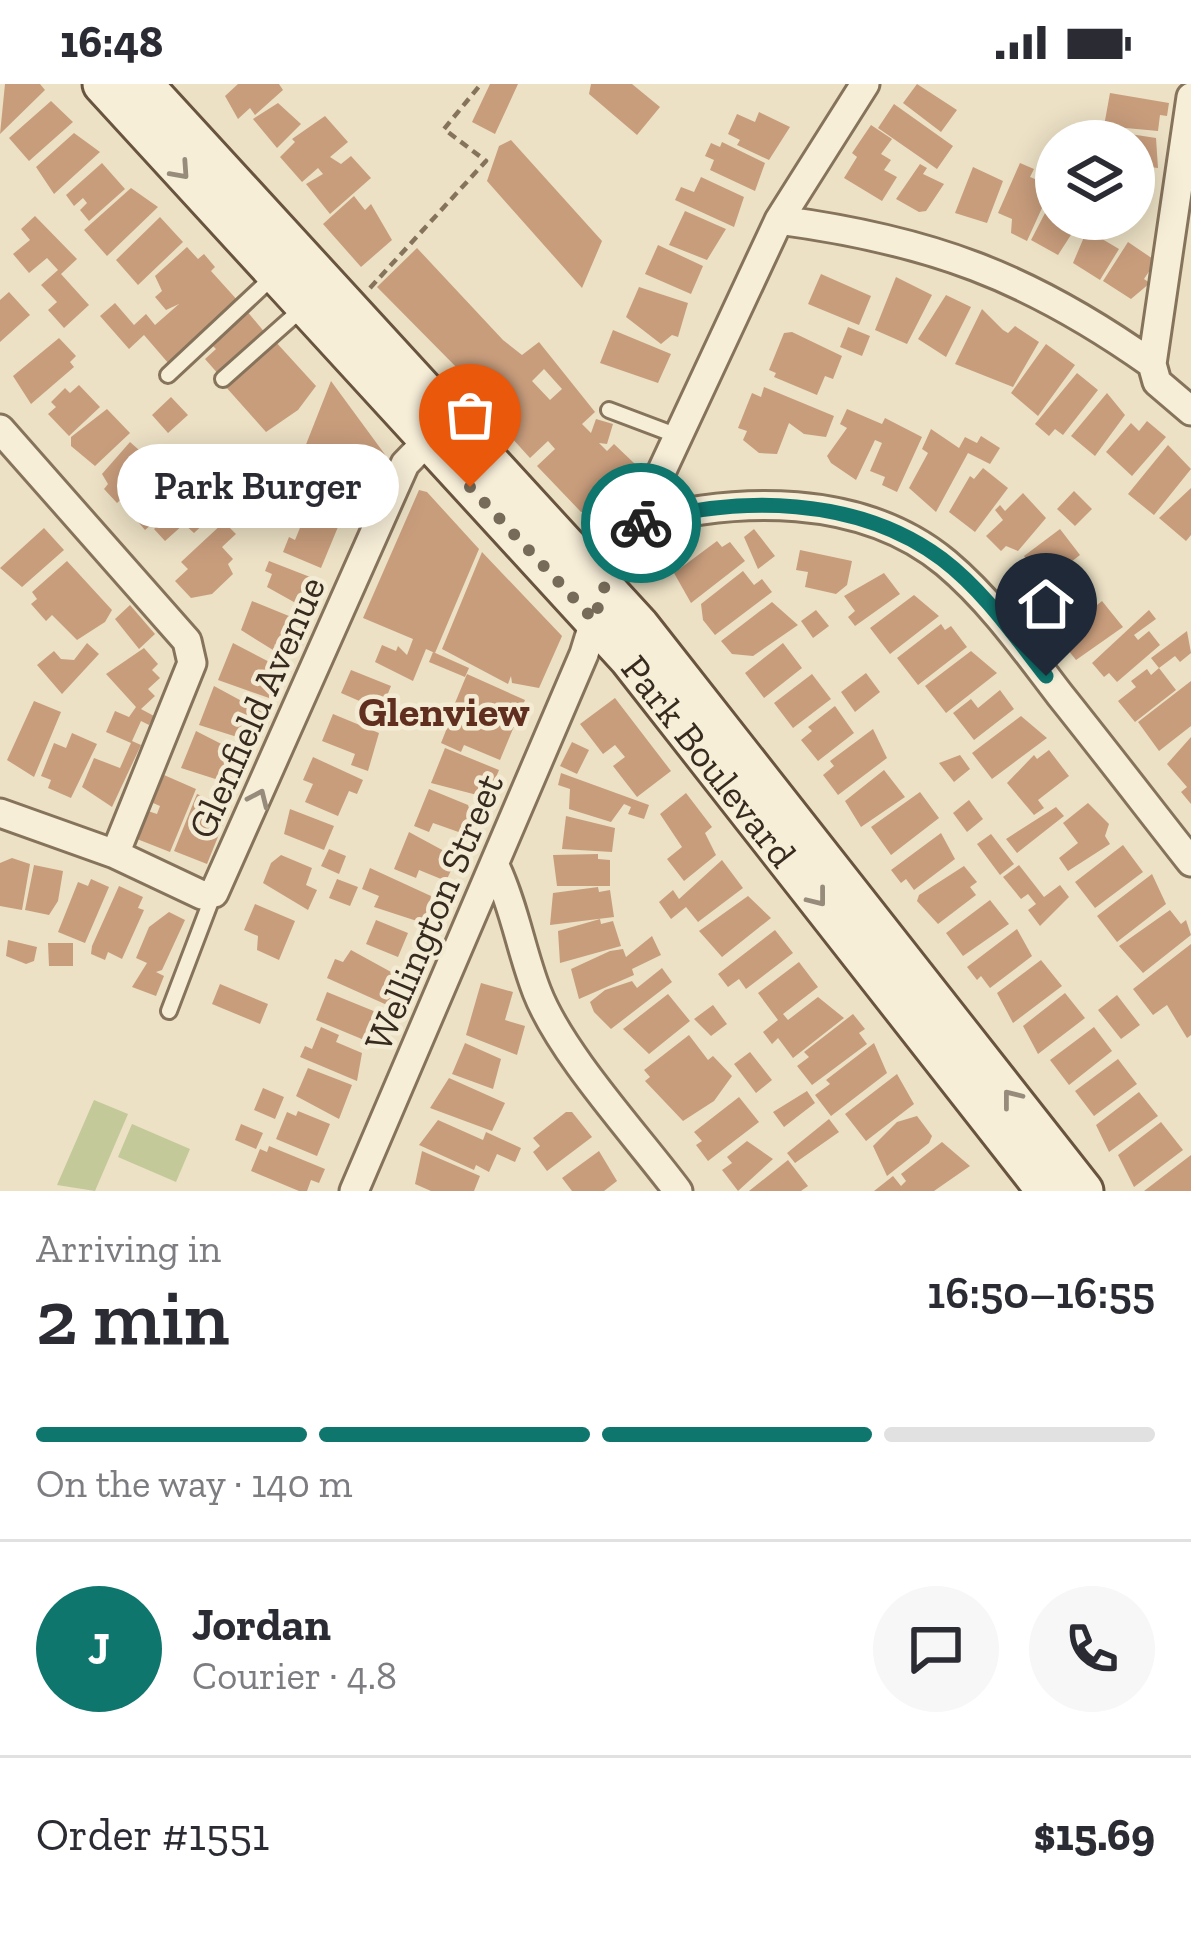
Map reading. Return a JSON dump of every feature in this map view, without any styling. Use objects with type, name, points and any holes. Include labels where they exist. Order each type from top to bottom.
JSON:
[{"type":"main road","name":"Park Boulevard","points":[[103,84],[304,306],[438,430]]},
{"type":"main road","name":"Park Boulevard","points":[[142,84],[438,430],[740,750],[1083,1191]]},
{"type":"main road","name":"Park Boulevard","points":[[599,604],[694,740],[1047,1191]]},
{"type":"street","name":"Wellington Street","points":[[354,1191],[496,868],[616,550],[637,524],[779,220],[865,84]]},
{"type":"street","points":[[1191,97],[1152,364],[1157,382],[1191,411]]},
{"type":"street","points":[[779,220],[936,249],[1028,286],[1152,364]]},
{"type":"street","points":[[0,430],[187,641],[192,663],[115,854]]},
{"type":"street","name":"Glenfield Avenue","points":[[208,894],[405,464],[438,430]]},
{"type":"street","points":[[637,524],[728,505],[784,505],[895,532],[942,559],[988,602],[1191,862]]},
{"type":"street","points":[[0,813],[208,894]]},
{"type":"street","points":[[496,868],[518,914],[537,992],[557,1029],[678,1191]]},
{"type":"lane","points":[[167,375],[274,274]]},
{"type":"lane","points":[[223,379],[304,306]]},
{"type":"lane","points":[[609,410],[678,436]]},
{"type":"lane","points":[[169,1011],[208,894]]},
{"type":"path","points":[[372,285],[486,161],[444,129],[481,84]]},
{"type":"green space","points":[[94,1100],[128,1114],[95,1191],[57,1185]]},
{"type":"green space","points":[[132,1124],[190,1149],[176,1182],[118,1157]]},
{"type":"building","points":[[5,84],[40,84],[45,90],[0,134]]},
{"type":"building","points":[[238,84],[279,84],[283,90],[255,115],[250,108],[238,119],[225,96]]},
{"type":"building","points":[[490,84],[518,84],[495,134],[472,122]]},
{"type":"building","points":[[591,84],[632,84],[660,107],[637,135],[589,94]]},
{"type":"building","points":[[917,84],[957,110],[941,132],[903,103]]},
{"type":"building","points":[[1110,93],[1169,103],[1167,116],[1160,115],[1158,131],[1155,120],[1105,120]]},
{"type":"building","points":[[51,101],[73,122],[29,161],[9,138]]},
{"type":"building","points":[[278,103],[301,124],[277,148],[253,119]]},
{"type":"building","points":[[894,104],[953,146],[937,169],[878,128]]},
{"type":"building","points":[[759,112],[790,127],[769,160],[737,145],[740,140],[728,134],[737,114],[755,122]]},
{"type":"building","points":[[325,116],[348,142],[330,157],[341,164],[351,156],[371,178],[330,214],[306,184],[323,174],[318,168],[302,182],[280,157],[295,142],[292,139]]},
{"type":"building","points":[[871,125],[892,139],[881,154],[891,160],[884,170],[897,177],[882,201],[844,178],[857,157],[852,153]]},
{"type":"building","points":[[74,133],[100,152],[54,194],[36,167]]},
{"type":"building","points":[[511,140],[602,241],[582,288],[487,181],[499,146]]},
{"type":"building","points":[[722,142],[765,163],[755,191],[710,170],[714,160],[705,156],[711,143],[720,147]]},
{"type":"building","points":[[102,163],[125,189],[89,221],[80,210],[87,203],[83,198],[74,206],[66,195]]},
{"type":"building","points":[[1020,163],[1034,169],[1030,177],[1035,179],[1035,223],[1027,241],[1011,233],[1012,219],[998,213]]},
{"type":"building","points":[[920,164],[927,168],[923,174],[944,184],[926,211],[919,212],[896,199]]},
{"type":"building","points":[[973,167],[1003,181],[987,223],[955,213]]},
{"type":"building","points":[[701,177],[744,197],[734,227],[675,200],[681,187],[694,192]]},
{"type":"building","points":[[131,188],[158,207],[107,256],[84,230]]},
{"type":"building","points":[[354,196],[365,210],[371,204],[392,240],[361,267],[323,224]]},
{"type":"building","points":[[685,211],[726,229],[707,260],[669,245]]},
{"type":"building","points":[[35,216],[77,259],[61,274],[89,305],[64,328],[48,310],[57,302],[41,285],[58,270],[47,258],[29,273],[13,254],[30,240],[21,229]]},
{"type":"building","points":[[160,217],[183,242],[138,285],[116,260]]},
{"type":"building","points":[[1035,232],[1035,240],[1068,240],[1058,255],[1031,240]]},
{"type":"building","points":[[1083,240],[1104,240],[1119,249],[1100,280],[1073,263]]},
{"type":"building","points":[[1128,242],[1156,261],[1144,279],[1150,283],[1131,299],[1103,281]]},
{"type":"building","points":[[658,245],[703,266],[691,294],[645,274]]},
{"type":"building","points":[[187,247],[198,259],[204,254],[215,267],[211,271],[239,302],[169,364],[144,335],[129,349],[100,316],[115,303],[134,325],[146,314],[155,325],[179,304],[166,310],[155,297],[162,291],[155,276]]},
{"type":"building","points":[[417,248],[522,355],[539,342],[595,412],[582,424],[591,433],[596,419],[613,424],[607,444],[599,443],[607,451],[614,444],[635,464],[621,501],[609,512],[581,512],[537,466],[555,449],[548,441],[530,458],[460,381],[465,376],[377,287]],"holes":[[[544,369],[562,389],[550,400],[532,381]]]},
{"type":"building","points":[[821,274],[871,296],[859,325],[808,304]]},
{"type":"building","points":[[896,277],[932,295],[907,344],[875,330]]},
{"type":"building","points":[[639,287],[688,303],[678,337],[672,335],[661,344],[626,317]]},
{"type":"building","points":[[9,292],[30,315],[0,342],[0,300]]},
{"type":"building","points":[[946,295],[971,307],[946,357],[918,339]]},
{"type":"building","points":[[982,309],[1008,333],[1015,326],[1039,342],[1013,387],[955,364]]},
{"type":"building","points":[[246,310],[266,334],[220,376],[205,359],[216,349],[210,343]]},
{"type":"building","points":[[848,327],[870,336],[862,356],[840,347]]},
{"type":"building","points":[[613,330],[671,354],[658,383],[600,363]]},
{"type":"building","points":[[792,332],[842,356],[833,379],[825,376],[817,395],[774,377],[776,373],[769,370],[784,333]]},
{"type":"building","points":[[59,338],[76,356],[70,362],[74,367],[31,404],[13,376]]},
{"type":"building","points":[[274,340],[316,386],[298,410],[266,432],[225,386]]},
{"type":"building","points":[[1046,344],[1075,365],[1038,416],[1011,393]]},
{"type":"building","points":[[1077,373],[1098,390],[1063,435],[1055,429],[1049,436],[1035,424]]},
{"type":"building","points":[[331,381],[389,460],[364,509],[312,491],[328,457],[305,447]]},
{"type":"building","points":[[79,385],[100,407],[69,436],[48,414],[56,407],[51,402],[65,388],[70,393]]},
{"type":"building","points":[[764,387],[834,416],[826,437],[804,434],[789,423],[777,454],[759,453],[743,440],[747,431],[738,428],[752,393],[761,397]]},
{"type":"building","points":[[1107,393],[1125,415],[1095,456],[1071,436]]},
{"type":"building","points":[[171,397],[188,415],[168,433],[152,415]]},
{"type":"building","points":[[107,409],[130,433],[95,466],[71,446],[71,437]]},
{"type":"building","points":[[847,409],[882,424],[885,418],[922,437],[897,492],[882,485],[885,477],[870,471],[882,443],[875,440],[856,480],[831,463],[827,456],[847,428],[840,424]]},
{"type":"building","points":[[1147,421],[1166,437],[1132,476],[1106,452],[1131,423],[1139,431]]},
{"type":"building","points":[[931,429],[959,448],[965,437],[977,443],[981,436],[1000,448],[990,464],[968,453],[936,512],[909,488],[928,453],[922,449]]},
{"type":"building","points":[[130,442],[157,466],[117,503],[104,489],[108,484],[102,474]]},
{"type":"building","points":[[1168,445],[1191,469],[1154,515],[1128,494]]},
{"type":"building","points":[[983,468],[1008,488],[975,532],[949,512],[970,476],[974,479]]},
{"type":"building","points":[[157,472],[182,498],[145,530],[124,505]]},
{"type":"building","points":[[202,485],[222,507],[194,533],[184,524],[165,541],[154,529]]},
{"type":"building","points":[[1191,488],[1191,535],[1186,541],[1159,518]]},
{"type":"building","points":[[419,490],[427,492],[479,549],[435,653],[426,649],[413,681],[375,662],[382,645],[396,651],[398,646],[407,655],[413,639],[363,618]]},
{"type":"building","points":[[1074,491],[1092,509],[1075,526],[1057,509]]},
{"type":"building","points":[[1023,493],[1046,518],[1018,551],[1006,546],[1001,551],[986,536],[1003,520],[995,510],[1000,505],[1005,511]]},
{"type":"building","points":[[305,494],[345,510],[321,568],[283,552],[289,537],[295,540],[306,513],[299,510]]},
{"type":"building","points":[[224,522],[236,534],[222,547],[233,559],[228,564],[233,574],[212,594],[191,598],[175,581],[188,569],[181,562]]},
{"type":"building","points":[[44,528],[64,550],[22,587],[0,568]]},
{"type":"building","points":[[754,529],[775,556],[758,569],[744,537]]},
{"type":"building","points":[[1060,529],[1080,555],[1035,590],[1019,570],[1028,562],[1024,556]]},
{"type":"building","points":[[717,541],[722,547],[730,542],[745,561],[691,603],[674,573]]},
{"type":"building","points":[[800,550],[852,561],[847,585],[836,594],[805,587],[808,572],[796,570]]},
{"type":"building","points":[[482,552],[562,636],[539,688],[512,683],[511,676],[508,684],[442,649]]},
{"type":"building","points":[[67,561],[112,610],[105,622],[77,640],[52,615],[46,621],[31,604],[37,599],[32,592]]},
{"type":"building","points":[[269,561],[323,582],[313,605],[303,602],[301,606],[267,587],[272,574],[265,571]]},
{"type":"building","points":[[1074,570],[1095,597],[1056,624],[1039,597]]},
{"type":"building","points":[[743,571],[754,585],[762,579],[772,592],[715,635],[703,620],[701,604]]},
{"type":"building","points":[[884,573],[900,594],[855,626],[848,617],[855,611],[844,596]]},
{"type":"building","points":[[914,595],[939,616],[890,654],[870,628]]},
{"type":"building","points":[[252,601],[311,625],[299,654],[275,644],[273,650],[241,630]]},
{"type":"building","points":[[1102,601],[1123,627],[1076,660],[1068,650],[1072,646],[1065,631]]},
{"type":"building","points":[[772,602],[798,625],[753,656],[732,654],[721,641]]},
{"type":"building","points":[[130,605],[155,634],[139,649],[115,619]]},
{"type":"building","points":[[816,610],[829,626],[813,638],[801,621]]},
{"type":"building","points":[[1149,610],[1156,619],[1134,635],[1138,640],[1149,631],[1160,645],[1117,682],[1109,673],[1104,677],[1092,663]]},
{"type":"building","points":[[941,624],[945,630],[951,626],[967,647],[918,685],[897,658]]},
{"type":"building","points":[[1187,631],[1191,653],[1180,662],[1175,656],[1159,668],[1151,658]]},
{"type":"building","points":[[87,643],[99,654],[62,694],[37,665],[54,651],[61,659],[74,660]]},
{"type":"building","points":[[233,643],[281,668],[269,698],[218,680]]},
{"type":"building","points":[[783,643],[802,668],[764,698],[745,673]]},
{"type":"building","points":[[144,648],[158,664],[152,670],[160,678],[148,689],[155,696],[141,709],[154,716],[149,725],[141,721],[132,741],[141,745],[112,807],[82,787],[94,758],[120,768],[131,743],[106,732],[115,711],[129,717],[136,707],[106,674]]},
{"type":"building","points":[[971,651],[997,673],[946,713],[925,686]]},
{"type":"building","points":[[433,652],[469,668],[465,677],[429,662]]},
{"type":"building","points":[[1159,668],[1176,690],[1135,722],[1118,701],[1136,687],[1131,681],[1147,669],[1151,675]]},
{"type":"building","points":[[351,670],[391,686],[377,720],[361,713],[364,703],[341,693]]},
{"type":"building","points":[[866,673],[880,692],[855,712],[841,692]]},
{"type":"building","points":[[467,674],[525,700],[500,760],[464,745],[461,752],[441,743],[455,708],[471,715],[473,711],[455,703]]},
{"type":"building","points":[[812,674],[831,699],[793,728],[774,703]]},
{"type":"building","points":[[1191,681],[1191,726],[1159,751],[1138,722]]},
{"type":"building","points":[[214,686],[262,712],[250,741],[199,725]]},
{"type":"building","points":[[1000,690],[1014,709],[974,740],[953,713],[971,699],[978,708]]},
{"type":"building","points":[[615,698],[671,771],[637,797],[613,766],[625,757],[615,745],[603,754],[580,724]]},
{"type":"building","points":[[34,701],[61,712],[34,777],[7,760]]},
{"type":"building","points":[[835,706],[854,733],[818,761],[801,740],[812,731],[808,727]]},
{"type":"building","points":[[333,714],[379,733],[368,771],[351,765],[355,754],[322,741]]},
{"type":"building","points":[[1021,716],[1047,738],[992,779],[972,753]]},
{"type":"building","points":[[873,729],[887,758],[838,795],[823,775],[834,766],[830,761]]},
{"type":"building","points":[[196,731],[243,755],[231,784],[181,768]]},
{"type":"building","points":[[72,733],[97,744],[71,798],[48,788],[51,780],[41,776],[54,743],[66,748]]},
{"type":"building","points":[[1191,737],[1191,804],[1181,792],[1187,787],[1167,764]]},
{"type":"building","points":[[572,742],[589,750],[577,774],[560,766]]},
{"type":"building","points":[[445,748],[499,770],[494,782],[489,780],[489,789],[481,796],[431,783]]},
{"type":"building","points":[[1049,750],[1069,776],[1038,800],[1044,808],[1034,815],[1007,783],[1034,755],[1037,759]]},
{"type":"building","points":[[960,755],[970,769],[954,782],[939,763]]},
{"type":"building","points":[[313,757],[363,780],[357,794],[349,791],[338,816],[305,802],[313,784],[303,780]]},
{"type":"building","points":[[884,770],[905,797],[861,827],[845,801]]},
{"type":"building","points":[[561,773],[649,805],[644,819],[628,814],[631,807],[624,804],[611,822],[569,809],[570,789],[558,785]]},
{"type":"building","points":[[164,775],[196,789],[170,852],[137,839],[148,811],[157,814],[160,806],[153,803]]},
{"type":"building","points":[[429,789],[468,805],[473,821],[467,835],[433,823],[429,832],[414,826]]},
{"type":"building","points":[[920,792],[939,818],[891,855],[871,827]]},
{"type":"building","points":[[686,793],[712,827],[705,833],[716,855],[684,881],[667,859],[682,847],[660,814]]},
{"type":"building","points":[[197,794],[230,807],[207,864],[174,851]]},
{"type":"building","points":[[969,800],[983,819],[967,832],[953,813]]},
{"type":"building","points":[[1088,803],[1109,824],[1105,836],[1110,844],[1068,871],[1059,858],[1078,843],[1063,823]]},
{"type":"building","points":[[1056,807],[1064,816],[1017,853],[1006,839]]},
{"type":"building","points":[[290,809],[334,826],[324,850],[284,834]]},
{"type":"building","points":[[566,816],[615,828],[612,852],[562,849]]},
{"type":"building","points":[[409,832],[457,858],[446,881],[419,870],[416,878],[394,869]]},
{"type":"building","points":[[941,833],[955,859],[914,890],[906,879],[901,883],[891,870]]},
{"type":"building","points":[[991,834],[1014,864],[1000,875],[977,844]]},
{"type":"building","points":[[1123,845],[1143,872],[1095,908],[1075,882]]},
{"type":"building","points":[[329,849],[346,856],[339,874],[321,866]]},
{"type":"building","points":[[598,854],[598,859],[610,860],[610,886],[557,886],[553,855]]},
{"type":"building","points":[[281,855],[312,868],[306,885],[317,890],[308,910],[263,883],[271,863]]},
{"type":"building","points":[[12,858],[30,864],[22,910],[0,906],[0,863]]},
{"type":"building","points":[[722,860],[743,888],[698,922],[686,907],[671,919],[659,902],[673,890],[679,899]]},
{"type":"building","points":[[34,865],[63,871],[58,901],[49,915],[25,910]]},
{"type":"building","points":[[1019,865],[1044,897],[1060,885],[1069,897],[1040,926],[1028,910],[1036,904],[1028,894],[1021,899],[1003,877]]},
{"type":"building","points":[[964,866],[977,882],[970,887],[976,895],[938,924],[917,901],[919,895]]},
{"type":"building","points":[[370,868],[431,896],[426,924],[374,907],[379,896],[362,889]]},
{"type":"building","points":[[1152,874],[1166,904],[1117,942],[1097,916]]},
{"type":"building","points":[[91,879],[109,887],[85,943],[58,932],[78,882],[88,886]]},
{"type":"building","points":[[337,879],[358,887],[350,906],[329,898]]},
{"type":"building","points":[[119,886],[143,897],[138,908],[144,910],[122,959],[108,952],[105,960],[91,954],[92,946]]},
{"type":"building","points":[[598,887],[599,892],[610,890],[614,917],[550,925],[553,893]]},
{"type":"building","points":[[748,896],[771,918],[722,957],[699,931]]},
{"type":"building","points":[[990,900],[1009,924],[963,956],[946,933]]},
{"type":"building","points":[[255,904],[295,921],[279,960],[257,950],[258,936],[244,930]]},
{"type":"building","points":[[1170,910],[1181,924],[1186,920],[1191,935],[1143,973],[1119,946]]},
{"type":"building","points":[[169,912],[185,920],[162,970],[156,972],[164,976],[156,996],[132,987],[147,963],[136,958],[149,927]]},
{"type":"building","points":[[600,919],[601,924],[613,921],[621,946],[560,963],[558,931]]},
{"type":"building","points":[[376,920],[408,933],[398,957],[366,944]]},
{"type":"building","points":[[1017,929],[1032,956],[990,988],[967,967]]},
{"type":"building","points":[[775,930],[793,953],[746,989],[739,979],[728,987],[718,974]]},
{"type":"building","points":[[652,936],[661,955],[632,969],[634,975],[579,999],[571,969],[610,951],[623,949],[626,957]]},
{"type":"building","points":[[8,940],[37,947],[34,961],[26,964],[6,956]]},
{"type":"building","points":[[48,943],[73,943],[73,966],[49,966]]},
{"type":"building","points":[[1191,944],[1191,1035],[1187,1038],[1167,1005],[1153,1015],[1133,989]]},
{"type":"building","points":[[351,950],[402,978],[387,1005],[327,978],[335,959],[343,962]]},
{"type":"building","points":[[1041,960],[1062,986],[1013,1023],[997,993]]},
{"type":"building","points":[[799,962],[818,987],[783,1014],[788,1020],[818,997],[844,1018],[793,1058],[778,1038],[772,1044],[763,1032],[778,1020],[758,993]]},
{"type":"building","points":[[662,968],[672,982],[611,1029],[594,1012],[590,1002],[605,990],[632,981],[637,988]]},
{"type":"building","points":[[481,983],[513,992],[505,1020],[525,1026],[517,1055],[466,1035]]},
{"type":"building","points":[[220,984],[268,1004],[260,1024],[212,1004]]},
{"type":"building","points":[[327,992],[381,1014],[369,1042],[316,1020]]},
{"type":"building","points":[[1065,993],[1085,1018],[1038,1054],[1023,1026]]},
{"type":"building","points":[[668,994],[690,1021],[649,1054],[623,1029]]},
{"type":"building","points":[[1117,995],[1140,1025],[1121,1039],[1098,1010]]},
{"type":"building","points":[[713,1005],[727,1024],[711,1036],[694,1019]]},
{"type":"building","points":[[853,1014],[865,1029],[859,1033],[867,1044],[812,1085],[797,1066],[809,1057],[804,1052]]},
{"type":"building","points":[[321,1027],[339,1035],[336,1042],[362,1053],[357,1081],[300,1057],[305,1046],[312,1049]]},
{"type":"building","points":[[1094,1027],[1112,1051],[1069,1085],[1050,1060]]},
{"type":"building","points":[[689,1035],[708,1060],[713,1056],[732,1076],[714,1101],[683,1121],[645,1081],[650,1077],[644,1070]]},
{"type":"building","points":[[465,1043],[501,1059],[493,1089],[452,1074]]},
{"type":"building","points":[[874,1043],[887,1073],[831,1116],[815,1095],[830,1084],[826,1080]]},
{"type":"building","points":[[750,1052],[772,1080],[756,1093],[734,1064]]},
{"type":"building","points":[[1118,1059],[1137,1084],[1094,1116],[1075,1091]]},
{"type":"building","points":[[308,1068],[352,1085],[339,1119],[296,1096]]},
{"type":"building","points":[[897,1074],[914,1104],[866,1141],[845,1114]]},
{"type":"building","points":[[449,1078],[505,1103],[492,1131],[430,1108]]},
{"type":"building","points":[[263,1088],[284,1097],[275,1119],[254,1110]]},
{"type":"building","points":[[807,1091],[815,1103],[784,1127],[773,1112]]},
{"type":"building","points":[[1139,1092],[1158,1116],[1109,1152],[1096,1125]]},
{"type":"building","points":[[739,1097],[759,1122],[708,1161],[696,1145],[702,1141],[694,1132]]},
{"type":"building","points":[[298,1111],[330,1124],[317,1156],[276,1139],[287,1112],[296,1116]]},
{"type":"building","points":[[572,1112],[592,1137],[547,1171],[533,1152],[540,1146],[533,1138]]},
{"type":"building","points":[[917,1116],[932,1136],[929,1143],[887,1176],[873,1146],[897,1122]]},
{"type":"building","points":[[829,1119],[839,1132],[795,1163],[787,1153]]},
{"type":"building","points":[[438,1120],[483,1140],[486,1132],[521,1148],[515,1162],[497,1154],[489,1172],[476,1165],[474,1170],[419,1145]]},
{"type":"building","points":[[1161,1122],[1183,1150],[1134,1187],[1118,1155]]},
{"type":"building","points":[[241,1124],[263,1133],[256,1149],[235,1140]]},
{"type":"building","points":[[747,1141],[773,1159],[738,1191],[722,1170],[732,1163],[727,1157]]},
{"type":"building","points":[[942,1142],[970,1166],[934,1191],[874,1191],[893,1176],[901,1186],[906,1181],[901,1174]]},
{"type":"building","points":[[269,1146],[325,1169],[319,1183],[311,1180],[307,1191],[299,1191],[251,1171],[260,1149],[267,1152]]},
{"type":"building","points":[[422,1151],[480,1176],[474,1191],[431,1191],[415,1184]]},
{"type":"building","points":[[599,1151],[617,1181],[604,1191],[572,1191],[562,1178]]},
{"type":"building","points":[[1191,1155],[1191,1191],[1144,1191]]},
{"type":"building","points":[[788,1160],[808,1186],[801,1191],[749,1191]]},
{"type":"way so far","points":[[470,487],[594,620],[616,550],[641,523]]},
{"type":"place","name":"Park Burger","points":[[470,487]]},
{"type":"district","name":"Glenview","points":[[444,711]]},
{"type":"route","points":[[641,523],[728,505],[784,505],[895,532],[942,559],[988,602],[1046,676]]}]
